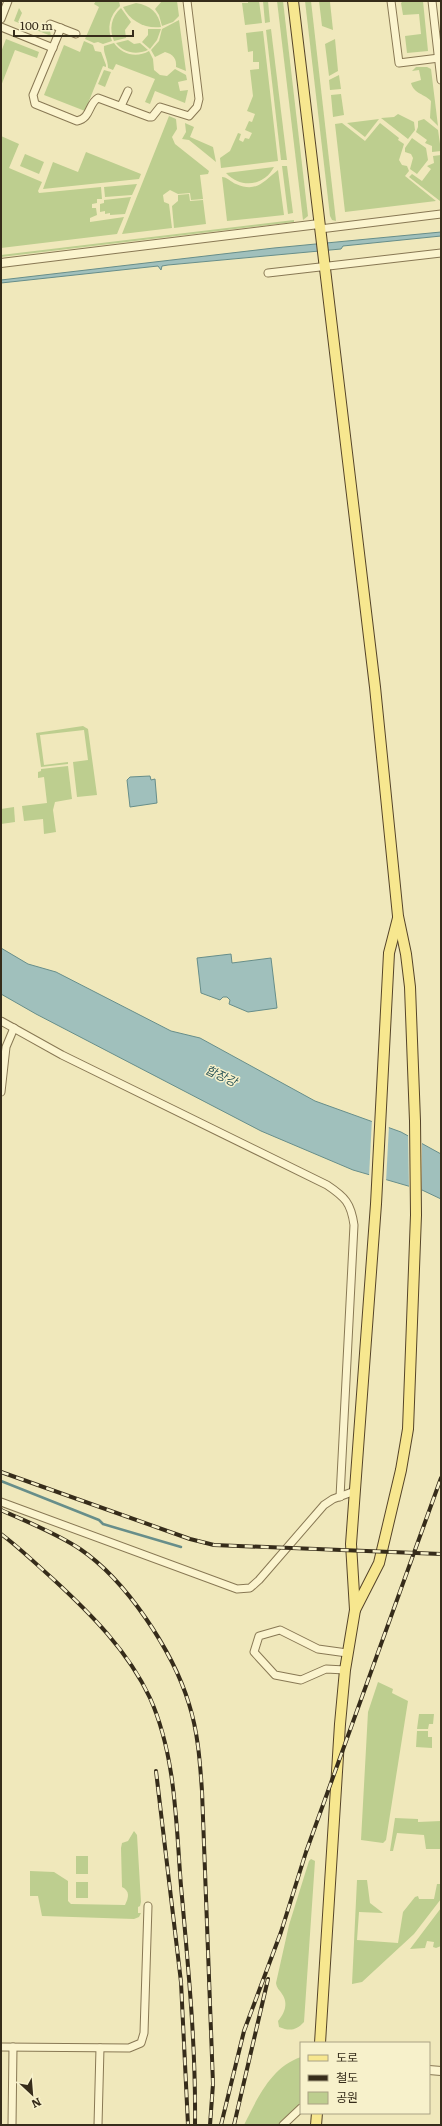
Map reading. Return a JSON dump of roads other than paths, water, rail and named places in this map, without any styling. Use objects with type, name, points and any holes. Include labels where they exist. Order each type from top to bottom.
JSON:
[{"type":"main road","points":[[293,1],[375,687],[398,916],[406,954],[410,987],[415,1121],[416,1215],[408,1429],[401,1470],[379,1563],[355,1610]]},
{"type":"main road","points":[[320,2042],[345,1670],[355,1610],[351,1544],[376,1204],[389,953],[398,916]]},
{"type":"main road","points":[[316,2125],[317,2114]]},
{"type":"street","points":[[1,19],[8,1]]},
{"type":"street","points":[[62,28],[33,95],[35,104],[78,121],[84,120],[94,100],[98,98],[149,117],[152,117],[160,107],[187,116],[192,115],[199,99],[187,1]]},
{"type":"street","points":[[391,1],[399,63],[438,58]]},
{"type":"street","points":[[432,1],[441,80]]},
{"type":"street","points":[[50,24],[76,34]]},
{"type":"street","points":[[1,27],[53,48]]},
{"type":"street","points":[[121,106],[128,91]]},
{"type":"street","points":[[1,262],[441,214]]},
{"type":"street","points":[[268,273],[441,253]]},
{"type":"street","points":[[1,1021],[62,1055],[327,1185],[347,1201],[352,1209],[354,1224],[340,1497]]},
{"type":"street","points":[[1,1092],[5,1052],[14,1028]]},
{"type":"street","points":[[1,1502],[237,1589],[244,1590],[259,1580],[324,1505],[355,1491]]},
{"type":"street","points":[[345,1670],[326,1669],[301,1680],[275,1675],[254,1652],[259,1636],[280,1630],[318,1649],[347,1653]]},
{"type":"street","points":[[1,2047],[129,2048],[141,2043],[143,2039],[148,1906]]},
{"type":"street","points":[[12,2125],[13,2047]]},
{"type":"street","points":[[98,2125],[100,2048]]},
{"type":"street","points":[[430,2070],[441,2071]]},
{"type":"street","points":[[283,2125],[300,2109]]},
{"type":"water","points":[[441,232],[441,236],[343,246],[341,249],[168,265],[162,266],[161,270],[158,266],[1,283],[1,280],[274,248]]},
{"type":"water","points":[[150,776],[151,780],[155,779],[157,803],[130,807],[127,780],[130,777]]},
{"type":"water","name":"합장강","points":[[1,948],[28,964],[56,972],[171,1031],[200,1038],[315,1101],[401,1132],[441,1154],[441,1199],[422,1190],[353,1170],[261,1131],[36,1014],[1,994]]},
{"type":"water","points":[[231,954],[232,963],[271,958],[277,1008],[248,1012],[229,1004],[230,1000],[227,997],[223,997],[220,1000],[201,993],[197,958]]},
{"type":"waterway","points":[[1,1481],[99,1520],[103,1524],[181,1547]]},
{"type":"railway","points":[[1,1472],[190,1539],[214,1545],[441,1554]]},
{"type":"railway","points":[[221,2125],[244,2031],[281,1932],[306,1852],[441,1478]]},
{"type":"railway","points":[[1,1510],[71,1543],[97,1562],[114,1579],[146,1618],[160,1640],[182,1683],[197,1736],[202,1791],[213,2084],[210,2125]]},
{"type":"railway","points":[[1,1534],[67,1592],[108,1634],[131,1664],[150,1698],[159,1720],[170,1767],[176,1815],[193,2035],[195,2125]]},
{"type":"railway","points":[[156,1771],[181,1982],[188,2125]]},
{"type":"railway","points":[[234,2125],[268,1979]]}]
